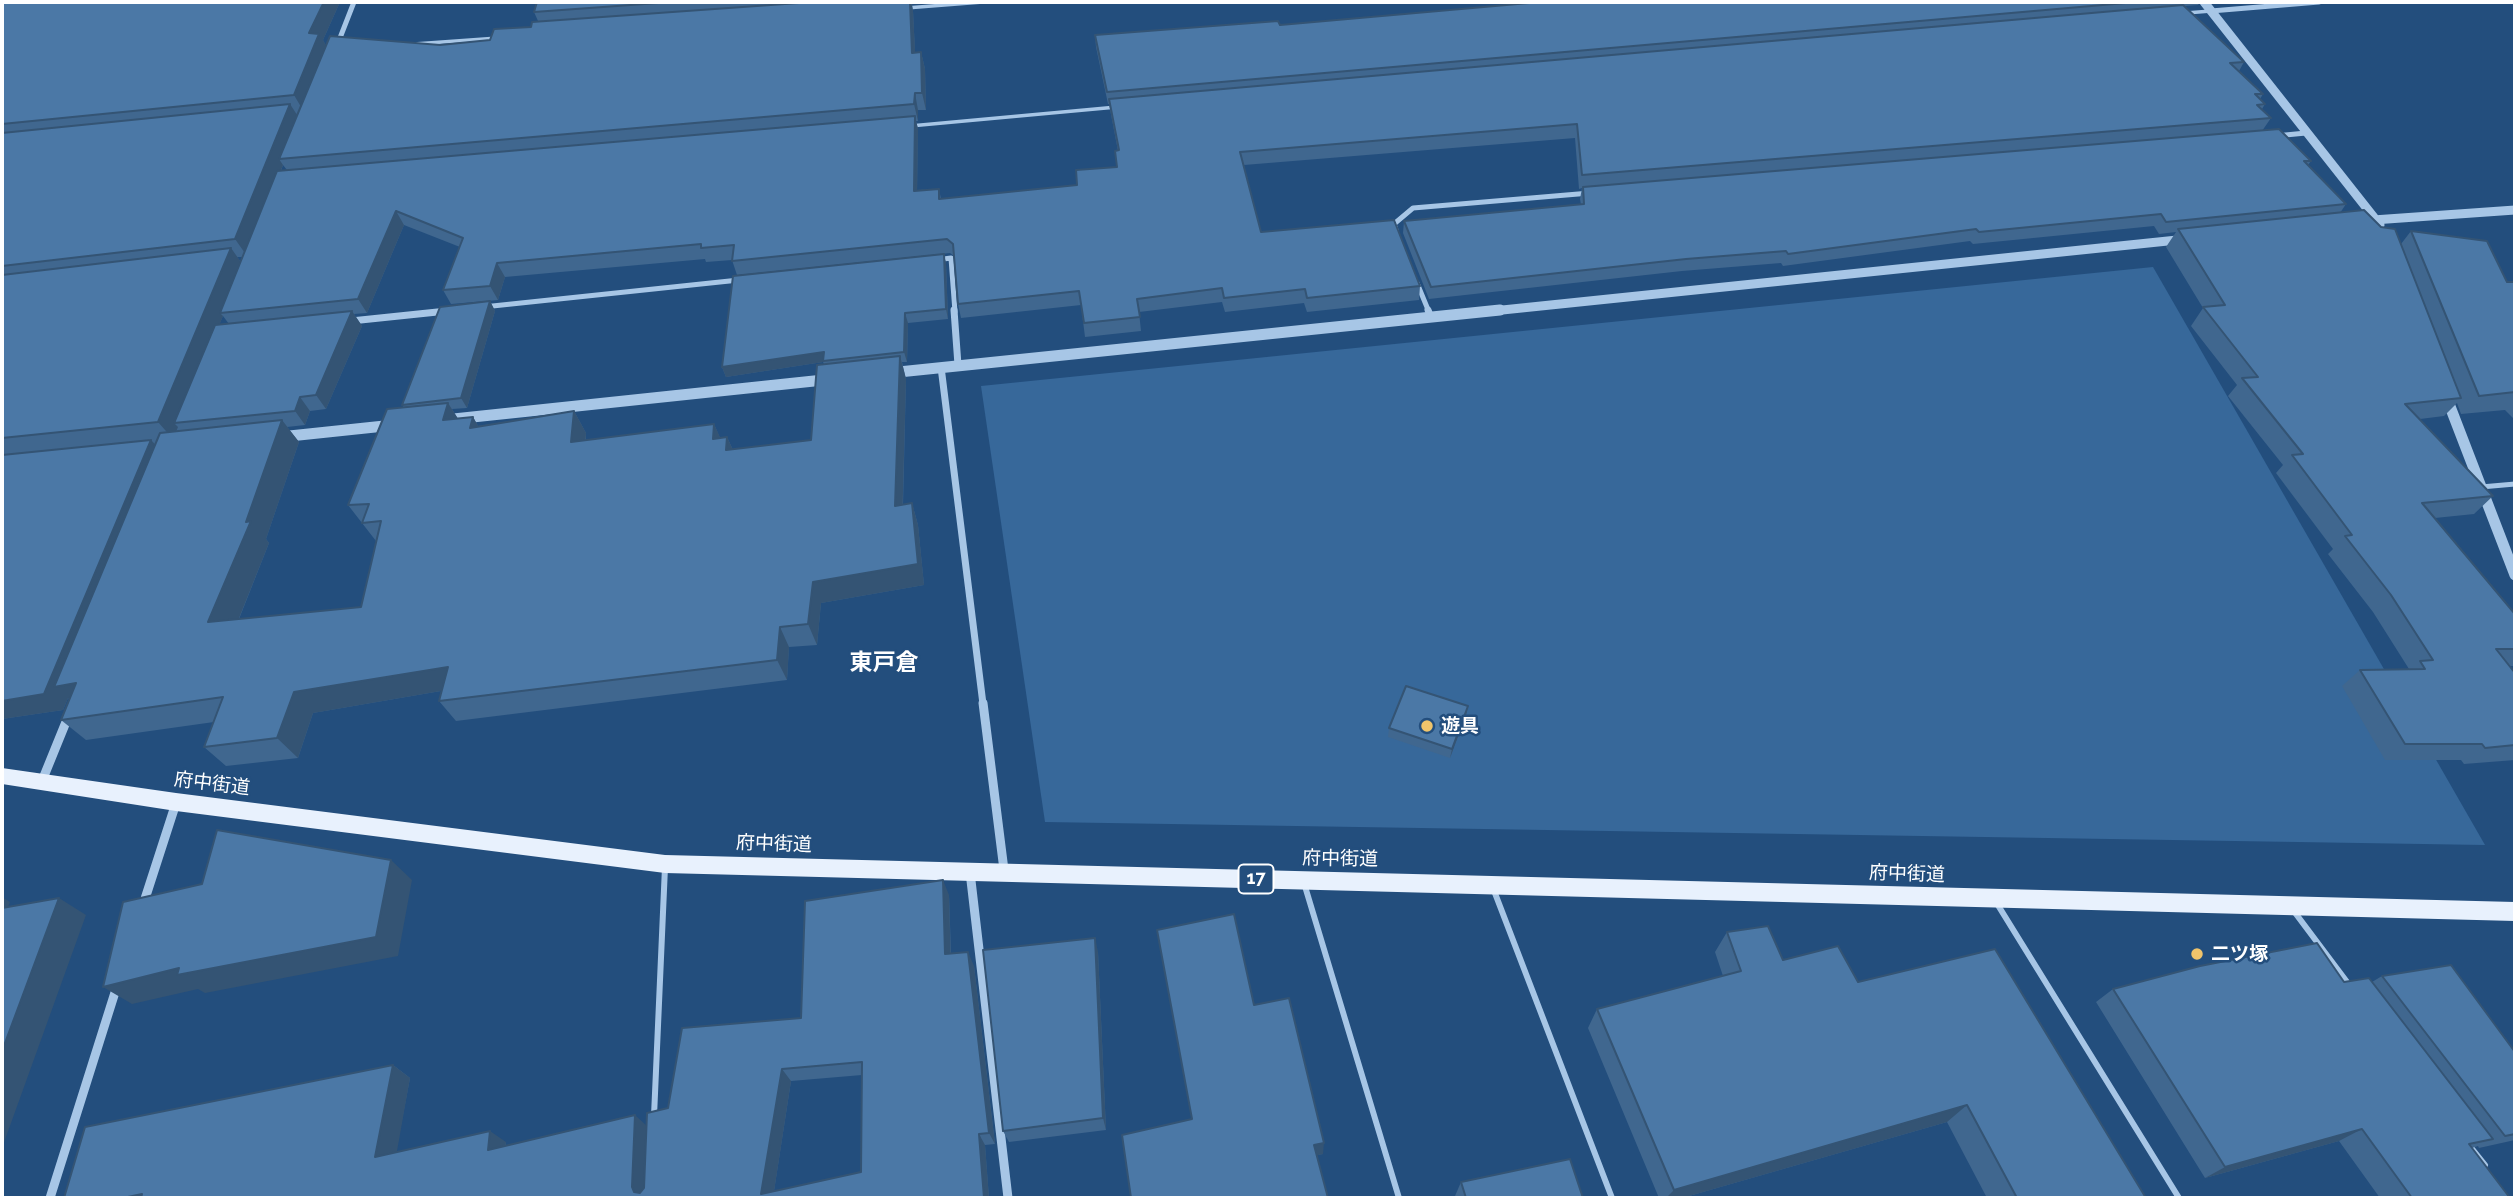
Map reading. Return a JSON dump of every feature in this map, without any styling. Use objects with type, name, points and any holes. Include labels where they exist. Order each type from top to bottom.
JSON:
[{"type":"main road","name":"府中街道","points":[[2,776],[176,802],[665,864],[2515,912]]},
{"type":"street","points":[[335,49],[354,2]]},
{"type":"street","points":[[2204,2],[2377,219],[2385,239]]},
{"type":"street","points":[[2211,11],[2319,2]]},
{"type":"street","points":[[2264,136],[2306,133]]},
{"type":"street","points":[[1399,237],[1394,225],[1413,208],[1595,193]]},
{"type":"street","points":[[2350,222],[2515,210]]},
{"type":"street","points":[[873,374],[2199,237]]},
{"type":"street","points":[[924,261],[951,258],[958,366]]},
{"type":"street","points":[[1415,276],[1430,315]]},
{"type":"street","points":[[469,308],[745,280]]},
{"type":"street","points":[[345,321],[455,310]]},
{"type":"street","points":[[941,367],[1004,873]]},
{"type":"street","points":[[435,421],[845,377]]},
{"type":"street","points":[[2440,382],[2515,575]]},
{"type":"street","points":[[271,438],[408,424]]},
{"type":"street","points":[[42,782],[73,705]]},
{"type":"street","points":[[138,921],[176,802]]},
{"type":"street","points":[[970,872],[1008,1198]]},
{"type":"street","points":[[50,1198],[121,974]]},
{"type":"lane","points":[[903,9],[983,2]]},
{"type":"lane","points":[[2183,13],[2211,11]]},
{"type":"lane","points":[[403,44],[498,38]]},
{"type":"lane","points":[[335,49],[349,48]]},
{"type":"lane","points":[[906,126],[1128,106]]},
{"type":"lane","points":[[2481,486],[2515,484]]},
{"type":"lane","points":[[654,1129],[665,864]]},
{"type":"lane","points":[[1303,880],[1399,1198]]},
{"type":"lane","points":[[1492,885],[1612,1198]]},
{"type":"lane","points":[[1994,899],[2179,1198]]},
{"type":"lane","points":[[2290,906],[2355,993]]},
{"type":"lane","points":[[2461,1133],[2493,1177]]},
{"type":"shaded area","points":[[2153,267],[2485,845],[1045,822],[981,386]]},
{"type":"building","points":[[2,2],[324,2],[309,33],[319,34],[294,95],[2,124]]},
{"type":"building","points":[[537,2],[672,2],[534,12]]},
{"type":"building","points":[[813,2],[910,2],[912,53],[921,52],[922,93],[915,93],[914,104],[279,159],[330,36],[440,45],[490,40],[494,29],[531,27],[532,22]]},
{"type":"building","points":[[1528,2],[2137,2],[1107,92],[1095,35],[1278,21],[1280,25]]},
{"type":"building","points":[[2183,5],[2244,62],[2230,63],[2263,94],[2255,94],[2265,104],[2257,105],[2271,118],[1582,175],[1577,124],[1240,152],[1261,232],[1394,220],[1420,286],[1307,298],[1305,289],[1224,298],[1222,288],[1137,299],[1140,317],[1084,323],[1079,291],[958,304],[953,244],[947,239],[732,261],[734,245],[701,248],[701,244],[497,263],[490,286],[443,290],[463,238],[396,211],[358,299],[220,313],[277,171],[915,116],[914,191],[939,189],[939,199],[1077,185],[1076,170],[1117,167],[1115,151],[1119,150],[1109,99]]},
{"type":"building","points":[[290,104],[235,239],[2,266],[2,133]]},
{"type":"building","points":[[2279,129],[2311,161],[2304,161],[2346,204],[2166,222],[2161,214],[1979,232],[1976,229],[1788,254],[1786,251],[1686,259],[1431,287],[1404,221],[1584,204],[1583,187]]},
{"type":"building","points":[[2364,210],[2381,227],[2395,229],[2461,398],[2405,404],[2493,496],[2422,503],[2515,614],[2515,649],[2496,649],[2515,673],[2515,745],[2485,748],[2482,744],[2405,744],[2360,670],[2425,669],[2420,661],[2433,660],[2391,595],[2345,536],[2352,535],[2292,455],[2303,454],[2242,378],[2258,377],[2203,307],[2225,305],[2178,229]]},
{"type":"building","points":[[2411,231],[2487,241],[2507,282],[2515,282],[2515,392],[2479,396]]},
{"type":"building","points":[[231,248],[158,422],[2,438],[2,275]]},
{"type":"building","points":[[944,254],[946,309],[905,313],[904,352],[823,361],[824,352],[722,367],[733,276]]},
{"type":"building","points":[[490,301],[461,398],[402,405],[440,307]]},
{"type":"building","points":[[352,311],[316,395],[300,397],[295,411],[174,423],[215,325]]},
{"type":"building","points":[[900,356],[895,506],[912,503],[918,564],[813,582],[808,624],[780,627],[777,660],[439,701],[448,667],[294,692],[277,738],[204,747],[223,697],[61,720],[76,683],[54,687],[160,433],[282,420],[246,522],[251,521],[208,622],[361,607],[381,521],[362,523],[369,504],[348,505],[387,409],[448,403],[443,420],[473,417],[470,428],[574,411],[571,442],[714,424],[713,439],[727,437],[726,450],[811,440],[817,365]]},
{"type":"building","points":[[151,440],[44,694],[2,701],[2,455]]},
{"type":"building","name":"遊具","points":[[1406,686],[1468,706],[1452,749],[1389,728]]},
{"type":"building","points":[[217,830],[391,860],[376,937],[177,975],[179,968],[103,987],[123,902],[202,884]]},
{"type":"building","points":[[943,880],[945,954],[968,952],[989,1133],[979,1134],[984,1198],[141,1198],[142,1194],[123,1198],[64,1198],[85,1127],[393,1065],[375,1157],[490,1131],[488,1150],[635,1115],[632,1187],[634,1192],[640,1193],[644,1188],[647,1113],[668,1108],[682,1028],[801,1018],[805,901]],"holes":[[[862,1062],[861,1172],[761,1194],[782,1069]]]},
{"type":"building","points":[[59,898],[2,1051],[2,908]]},
{"type":"building","points":[[1234,914],[1254,1005],[1289,998],[1324,1143],[1314,1145],[1328,1198],[1131,1198],[1122,1135],[1192,1119],[1157,930]]},
{"type":"building","points":[[1768,926],[1783,960],[1838,946],[1858,982],[1995,949],[2146,1198],[2017,1198],[1967,1105],[1674,1190],[1597,1009],[1741,971],[1727,932]]},
{"type":"building","points":[[1095,938],[1103,1118],[1003,1131],[983,950]]},
{"type":"building","points":[[2317,943],[2344,982],[2369,978],[2493,1139],[2469,1144],[2510,1198],[2412,1198],[2362,1129],[2225,1167],[2113,989],[2200,966]]},
{"type":"building","points":[[2451,965],[2515,1052],[2515,1134],[2505,1136],[2382,976]]},
{"type":"building","points":[[1570,1159],[1583,1198],[1466,1198],[1461,1182]]},
{"type":"place","name":"遊具","points":[[1427,726]]},
{"type":"place","name":"二ツ塚","points":[[2197,954]]},
{"type":"district","name":"東戸倉","points":[[884,663]]}]
